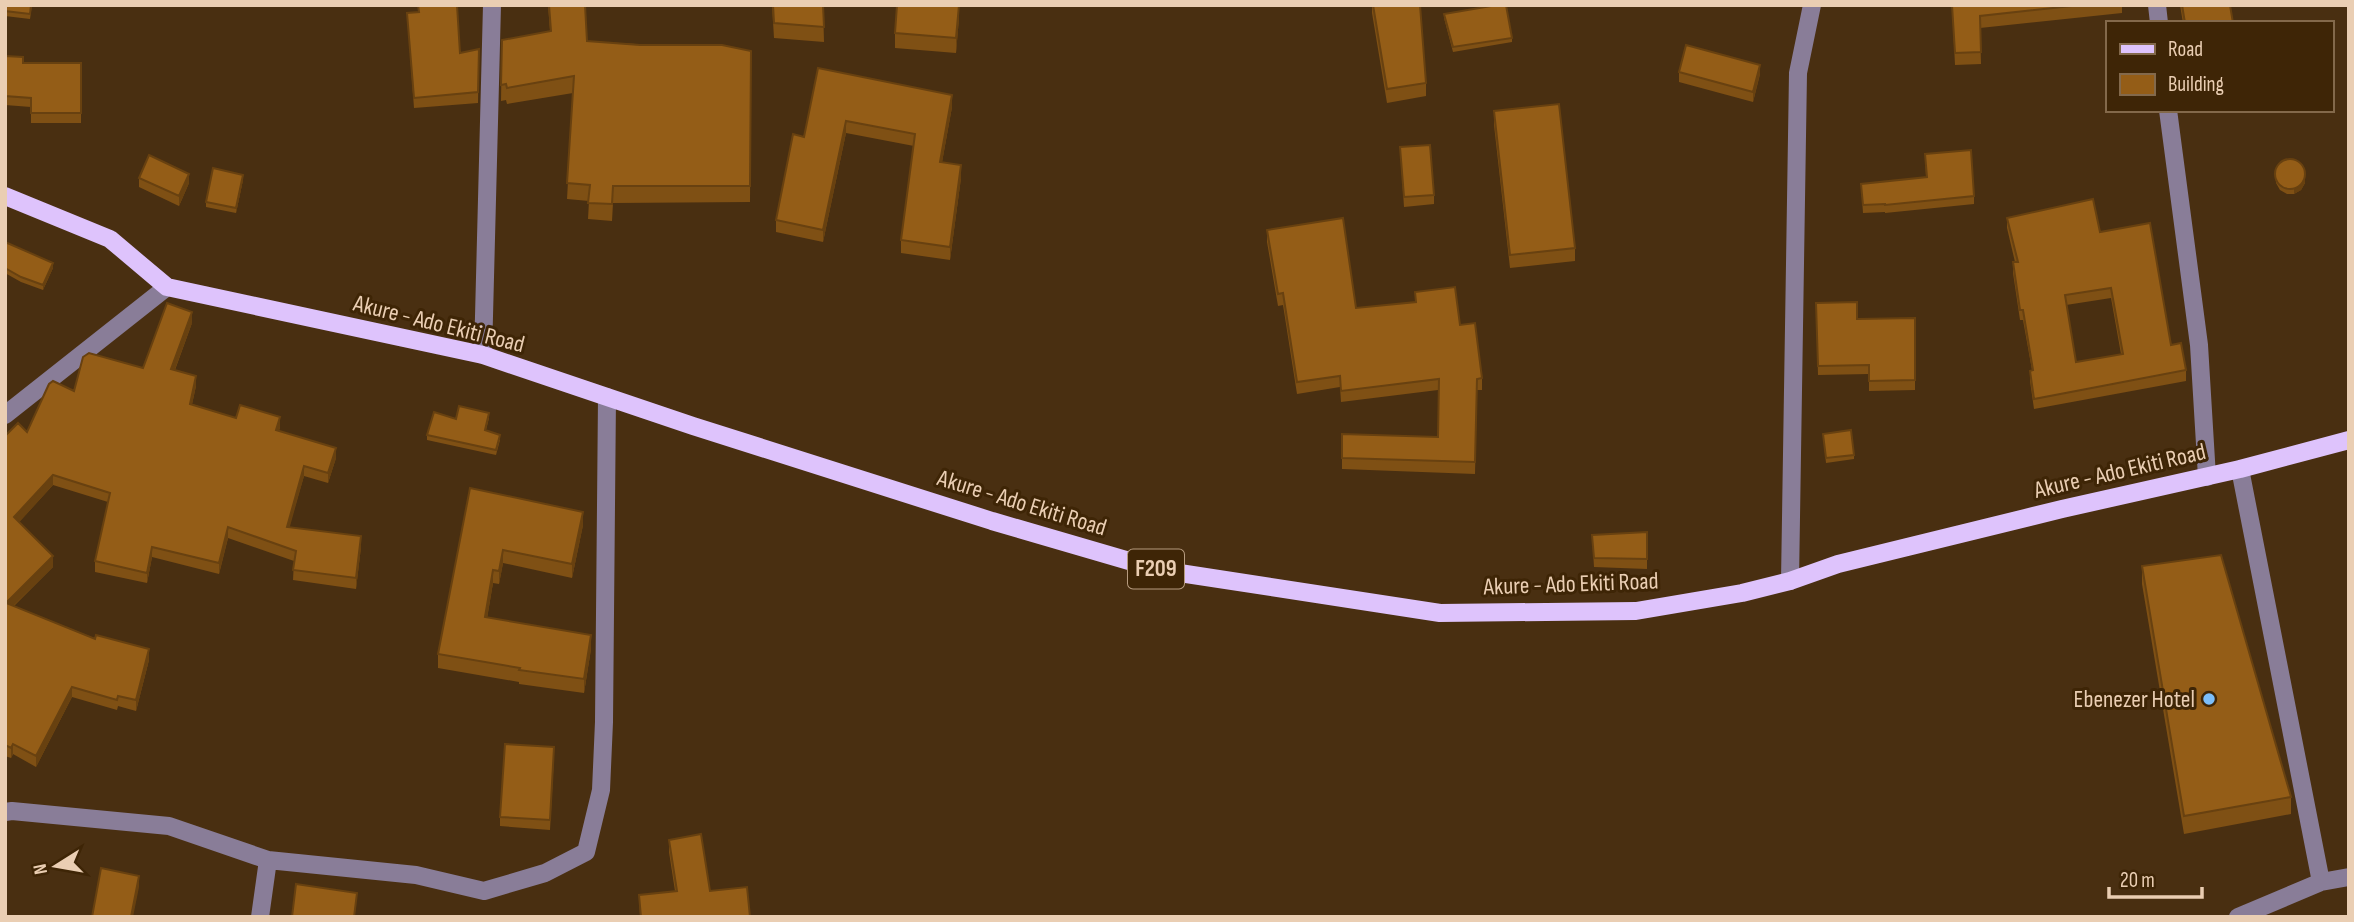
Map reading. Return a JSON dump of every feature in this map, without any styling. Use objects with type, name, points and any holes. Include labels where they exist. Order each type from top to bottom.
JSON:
[{"type":"main road","name":"Akure - Ado Ekiti Road","points":[[5,196],[110,239],[167,287],[484,355],[979,517],[1160,570],[1440,613],[1636,611],[1742,593],[1851,561],[2062,509],[2241,469],[2349,440]]},
{"type":"street","points":[[484,355],[492,5]]},
{"type":"street","points":[[1790,581],[1798,73],[1812,5]]},
{"type":"street","points":[[2168,112],[2199,345],[2207,477]]},
{"type":"street","points":[[5,415],[167,287]]},
{"type":"street","points":[[5,812],[169,826],[268,860],[416,875],[484,891],[545,873],[586,852],[601,790],[607,397]]},
{"type":"street","points":[[2241,469],[2321,882]]},
{"type":"street","points":[[260,917],[268,860]]},
{"type":"street","points":[[2238,917],[2321,882],[2349,877]]},
{"type":"building","points":[[5,5],[31,5],[30,14],[5,11]]},
{"type":"building","points":[[418,5],[457,5],[460,53],[479,49],[478,92],[414,98],[407,13],[419,12]]},
{"type":"building","points":[[549,5],[585,5],[587,41],[640,45],[722,45],[751,51],[750,186],[613,186],[612,204],[588,203],[590,185],[567,183],[574,76],[507,88],[506,84],[501,85],[502,40],[551,31]]},
{"type":"building","points":[[773,5],[823,5],[824,27],[774,23]]},
{"type":"building","points":[[897,5],[959,5],[956,38],[895,33]]},
{"type":"building","points":[[1373,5],[1420,5],[1426,83],[1387,89]]},
{"type":"building","points":[[1506,5],[1512,38],[1453,47],[1444,14]]},
{"type":"building","points":[[1952,5],[2081,5],[1980,16],[1981,52],[1955,53]]},
{"type":"building","points":[[2182,5],[2230,5],[2233,21],[2185,21]]},
{"type":"building","points":[[1686,45],[1760,65],[1753,92],[1679,72]]},
{"type":"building","points":[[5,56],[23,57],[23,63],[81,63],[81,113],[31,113],[31,98],[5,96]]},
{"type":"building","points":[[818,68],[952,95],[940,162],[961,165],[950,247],[901,240],[915,134],[846,121],[823,230],[776,220],[793,134],[804,137]]},
{"type":"building","points":[[1559,104],[1575,248],[1510,255],[1494,111]]},
{"type":"building","points":[[1430,145],[1434,195],[1404,197],[1400,147]]},
{"type":"building","points":[[1971,150],[1974,196],[1863,205],[1861,184],[1927,177],[1925,154]]},
{"type":"building","points":[[149,155],[189,174],[179,196],[139,178]]},
{"type":"building","points":[[2290,159],[2301,163],[2305,174],[2301,185],[2290,189],[2279,185],[2275,174],[2279,163]]},
{"type":"building","points":[[213,168],[243,175],[236,208],[206,202]]},
{"type":"building","points":[[2093,199],[2100,232],[2150,223],[2171,345],[2181,343],[2186,370],[2034,399],[2030,371],[2033,370],[2013,262],[2018,262],[2007,218]],"holes":[[[2111,288],[2123,354],[2076,362],[2065,295]]]},
{"type":"building","points":[[1343,218],[1356,308],[1416,302],[1415,292],[1455,287],[1460,325],[1475,323],[1482,378],[1477,379],[1475,462],[1342,458],[1342,434],[1438,437],[1439,379],[1341,391],[1340,376],[1297,382],[1283,293],[1278,294],[1267,230]]},
{"type":"building","points":[[5,242],[53,263],[43,285],[5,268]]},
{"type":"building","points":[[1857,302],[1857,319],[1915,318],[1915,380],[1869,381],[1869,365],[1818,366],[1816,303]]},
{"type":"building","points":[[167,303],[192,312],[171,369],[196,376],[190,404],[236,418],[240,405],[280,417],[276,430],[336,448],[328,473],[304,466],[287,527],[361,536],[356,578],[293,570],[296,551],[228,527],[219,563],[152,547],[147,573],[95,561],[110,493],[53,475],[14,517],[53,556],[6,603],[95,639],[96,635],[149,649],[136,700],[118,696],[117,700],[72,687],[36,756],[13,744],[11,748],[5,745],[5,436],[18,423],[27,432],[49,384],[53,381],[74,391],[83,357],[89,353],[143,368]]},
{"type":"building","points":[[459,406],[489,413],[485,430],[500,435],[496,450],[427,435],[434,412],[456,419]]},
{"type":"building","points":[[1851,430],[1854,455],[1826,458],[1823,434]]},
{"type":"building","points":[[470,488],[583,512],[572,564],[503,550],[499,571],[493,570],[485,617],[591,635],[584,679],[438,654]]},
{"type":"building","points":[[1647,532],[1647,559],[1594,558],[1592,535]]},
{"type":"building","name":"Ebenezer Hotel","points":[[2221,555],[2291,797],[2184,816],[2142,566]]},
{"type":"building","points":[[505,744],[554,747],[550,820],[500,817]]},
{"type":"building","points":[[701,834],[710,891],[747,887],[750,917],[641,917],[639,895],[677,891],[669,840]]},
{"type":"building","points":[[101,868],[139,876],[131,917],[92,917]]},
{"type":"building","points":[[296,884],[357,893],[354,917],[292,917]]},
{"type":"place","name":"Ebenezer Hotel","points":[[2209,699]]}]
